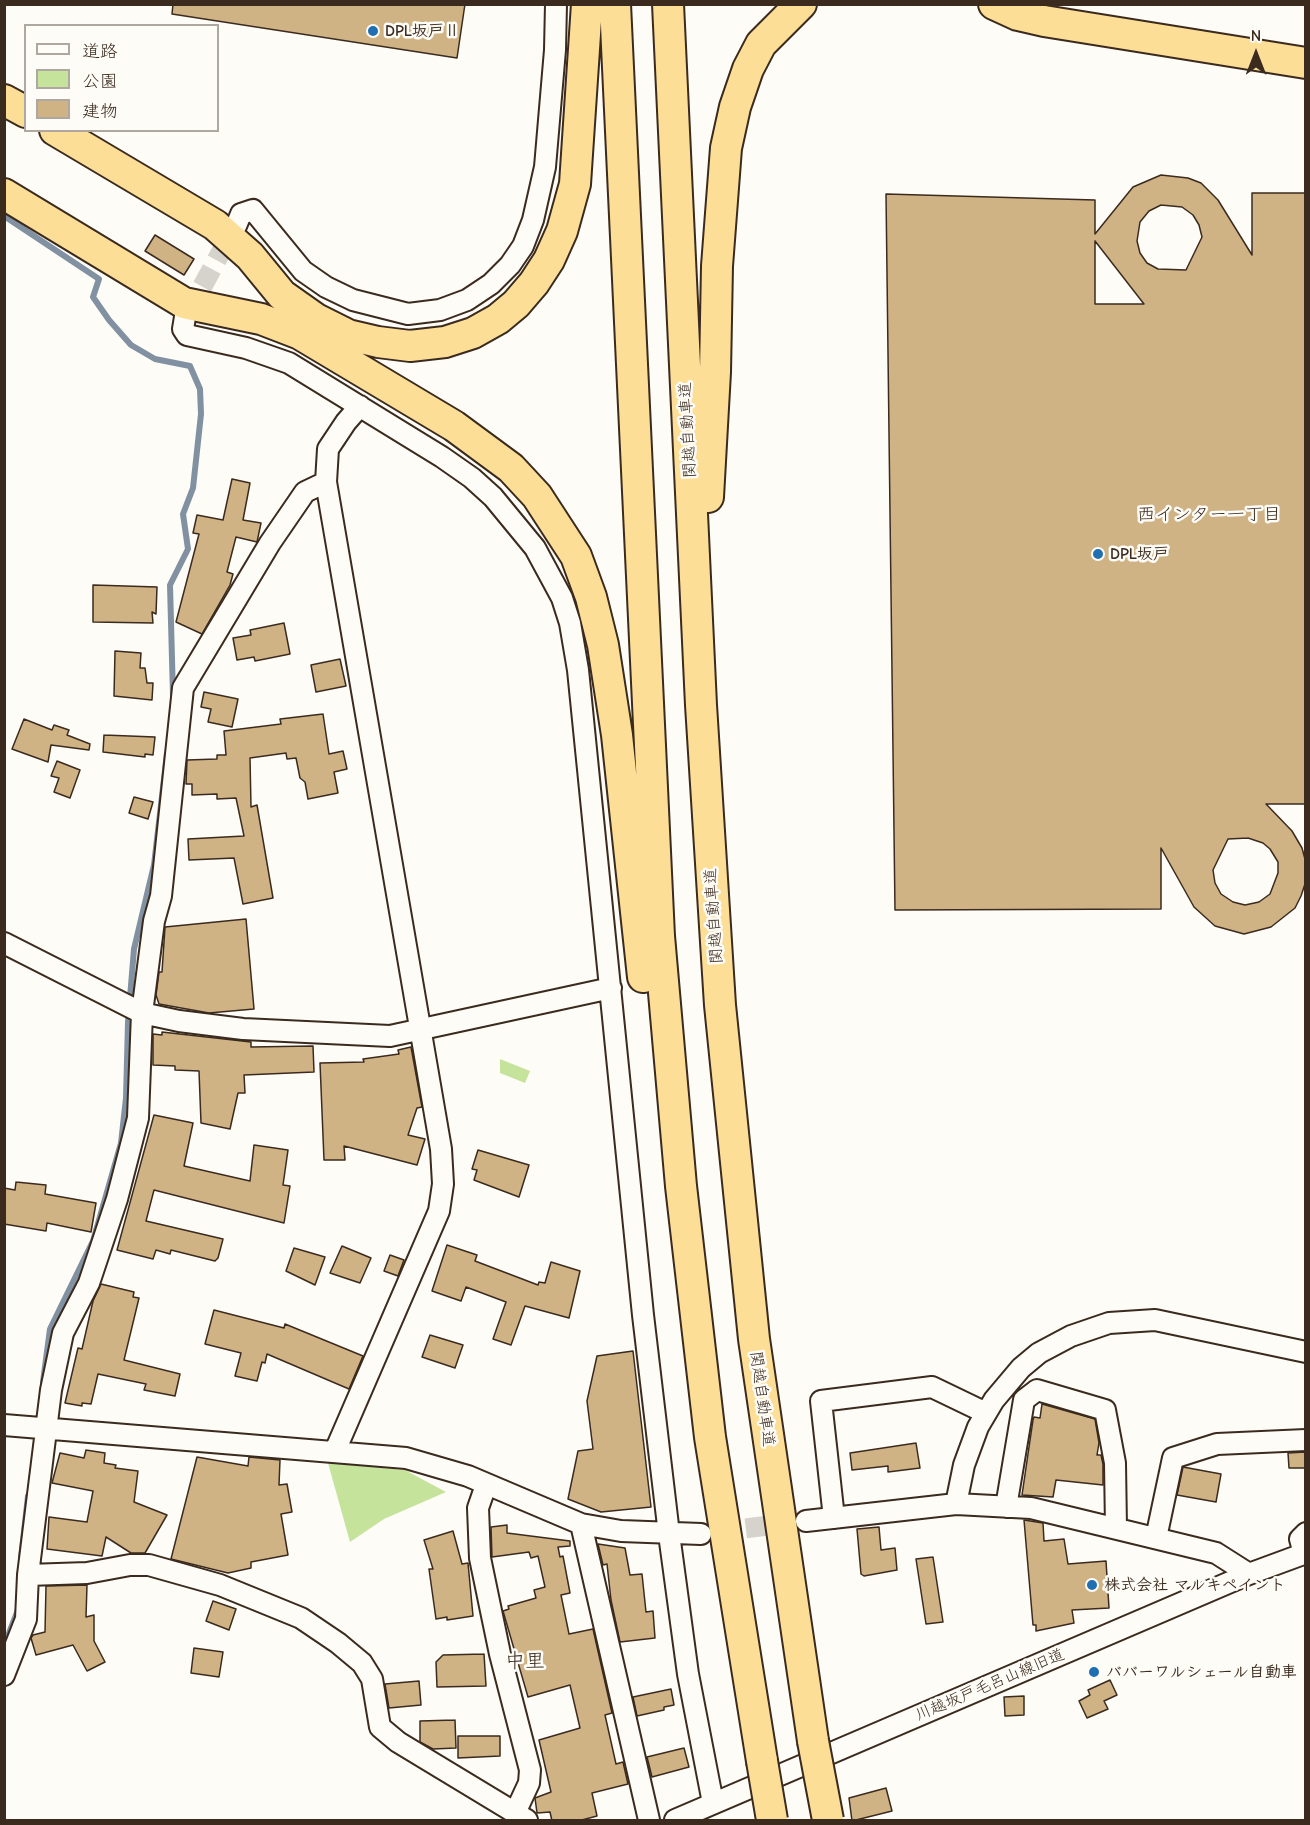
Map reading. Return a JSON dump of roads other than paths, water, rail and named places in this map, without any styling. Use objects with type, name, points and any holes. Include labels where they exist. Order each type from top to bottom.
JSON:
[{"type":"highway","points":[[58,132],[215,225],[250,256],[282,295],[316,319],[348,335],[378,342],[410,346],[445,342],[473,333],[498,319],[516,304],[534,284],[549,260],[562,231],[575,184],[586,4]]},
{"type":"highway","points":[[615,4],[659,936],[681,1186],[710,1437],[772,1821]]},
{"type":"highway","name":"関越自動車道","points":[[668,4],[701,705],[720,1005],[740,1216],[774,1492],[813,1741],[828,1821]]},
{"type":"highway","points":[[701,705],[705,546],[715,372],[717,266],[726,148],[735,107],[748,69],[761,44],[801,4]]},
{"type":"highway","points":[[994,4],[1017,15],[1044,21],[1305,63]]},
{"type":"highway","points":[[4,100],[24,111]]},
{"type":"highway","points":[[4,194],[184,303],[282,325],[311,340],[483,446],[511,468],[557,523],[576,556],[591,597],[603,645],[617,735],[648,1025],[666,1141],[681,1186]]},
{"type":"street","points":[[236,226],[242,214],[253,210],[303,271],[326,287],[353,300],[408,314],[440,310],[467,300],[491,285],[510,265],[523,246],[533,220],[545,166],[555,50],[556,4]]},
{"type":"street","points":[[185,317],[183,329],[187,335],[246,348],[289,363],[442,457],[493,497],[535,548],[562,598],[579,670],[643,1315],[669,1534],[688,1674],[713,1803]]},
{"type":"street","points":[[334,1451],[439,1211],[443,1184],[441,1149],[326,482],[328,449],[360,406]]},
{"type":"street","points":[[4,1675],[26,1618],[42,1429],[63,1334],[93,1273],[114,1210],[138,1118],[135,1010],[161,896],[183,688],[270,543],[305,492],[326,482]]},
{"type":"street","points":[[4,943],[135,1010],[179,1021],[243,1029],[372,1037],[420,1031],[611,988]]},
{"type":"street","points":[[956,1504],[964,1465],[986,1413],[1021,1368],[1040,1353],[1071,1336],[1110,1323],[1155,1320],[1305,1352]]},
{"type":"street","points":[[834,1518],[820,1401],[932,1387],[986,1413]]},
{"type":"street","points":[[1006,1507],[1024,1400],[1037,1390],[1105,1410],[1115,1463],[1116,1528]]},
{"type":"street","points":[[4,1425],[406,1458],[436,1465],[581,1524],[621,1531],[701,1534]]},
{"type":"street","points":[[1156,1538],[1173,1458],[1217,1444],[1305,1440]]},
{"type":"street","points":[[28,1575],[87,1573],[130,1564],[149,1565],[220,1585],[301,1618],[338,1643],[362,1663],[372,1679],[380,1726],[398,1742],[521,1817],[530,1770],[500,1654],[480,1558],[478,1508],[486,1485]]},
{"type":"street","points":[[806,1521],[956,1504],[1031,1509],[1216,1553],[1249,1574]]},
{"type":"street","points":[[581,1524],[649,1821]]},
{"type":"street","points":[[1305,1533],[1300,1539],[1305,1553]]},
{"type":"street","name":"川越坂戸毛呂山線旧道","points":[[675,1821],[1249,1574],[1305,1553]]},
{"type":"waterway","points":[[4,216],[99,279],[93,297],[131,345],[155,359],[190,366],[200,389],[201,414],[193,488],[183,514],[188,549],[170,585],[173,696]]},
{"type":"waterway","points":[[43,1382],[50,1329],[93,1241],[121,1143],[126,1098],[128,1022],[134,949],[154,865],[167,753]]},
{"type":"waterway","points":[[21,1558],[28,1496]]},
{"type":"waterway","points":[[4,1646],[19,1607]]},
{"type":"tunnel","points":[[188,313],[234,228]]},
{"type":"tunnel","points":[[716,1532],[806,1521]]},
{"type":"place","name":"DPL坂戸Ⅱ","points":[[373,31]]},
{"type":"place","name":"DPL坂戸","points":[[1098,554]]},
{"type":"place","name":"株式会社 マルキペイント","points":[[1092,1585]]},
{"type":"place","name":"ババーワルシェール自動車","points":[[1094,1672]]},
{"type":"district","name":"西インター一丁目","points":[[1209,515]]},
{"type":"district","name":"中里","points":[[525,1661]]}]
